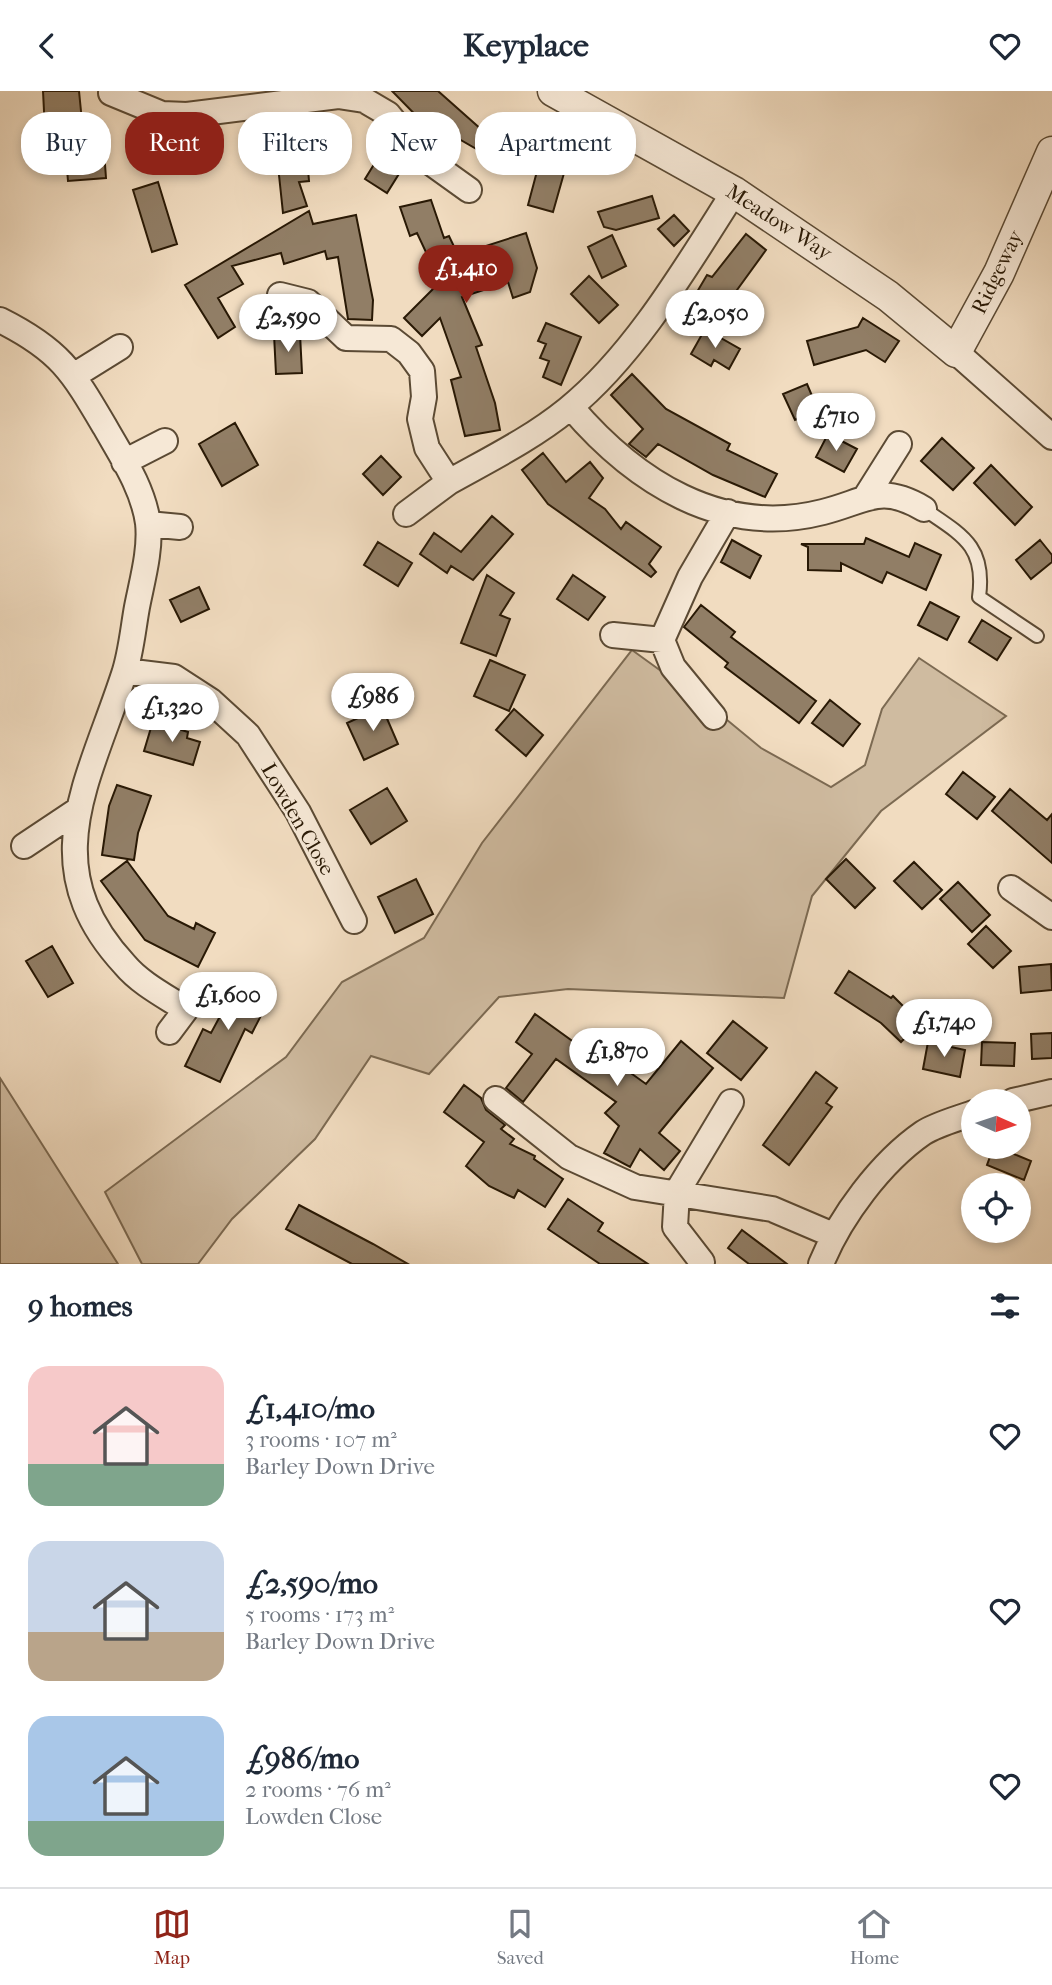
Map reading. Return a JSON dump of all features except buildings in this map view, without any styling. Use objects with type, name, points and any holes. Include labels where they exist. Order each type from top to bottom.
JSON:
[{"type":"street","name":"Meadow Way","points":[[553,91],[734,192],[888,296],[956,352]]},
{"type":"street","points":[[111,93],[162,114],[187,115],[253,99],[338,96],[364,100],[388,114],[424,157],[469,190]]},
{"type":"street","name":"Ridgeway","points":[[956,352],[999,273],[1052,152]]},
{"type":"street","points":[[406,514],[449,482],[524,441],[571,407],[626,348],[666,298],[734,192]]},
{"type":"street","points":[[280,295],[308,302],[346,338],[391,339],[409,353],[422,372],[424,397],[420,419],[427,448],[449,482]]},
{"type":"street","points":[[0,320],[52,352],[75,375],[136,481],[148,524],[144,573],[125,671],[78,810],[72,859],[83,903],[99,932],[125,967],[192,1000],[169,1032]]},
{"type":"street","points":[[75,375],[120,347]]},
{"type":"street","points":[[956,352],[1052,437]]},
{"type":"street","points":[[571,407],[598,437],[650,481],[700,504],[728,512],[777,519],[822,513],[864,498],[886,494],[902,496],[924,509]]},
{"type":"street","points":[[124,462],[165,441]]},
{"type":"street","points":[[864,498],[899,444]]},
{"type":"street","points":[[714,717],[673,667],[662,640],[690,577],[728,512]]},
{"type":"street","points":[[148,524],[180,527]]},
{"type":"street","points":[[613,635],[662,640]]},
{"type":"street","name":"Lowden Close","points":[[125,671],[174,677],[211,701],[248,735],[298,812],[354,921]]},
{"type":"street","points":[[24,846],[78,810]]},
{"type":"street","points":[[1011,888],[1052,917]]},
{"type":"street","points":[[1031,1097],[1052,1092]]},
{"type":"street","points":[[496,1099],[569,1157],[635,1187],[772,1209],[832,1235]]},
{"type":"street","points":[[702,1262],[675,1227],[677,1192],[731,1102]]},
{"type":"street","points":[[821,1264],[832,1235],[874,1179],[924,1132],[961,1118]]},
{"type":"lane","points":[[924,509],[967,538],[982,573],[979,597],[1037,636]]},
{"type":"shaded area","points":[[632,650],[715,710],[761,748],[831,787],[865,765],[882,709],[919,658],[1006,716],[881,811],[812,896],[784,998],[568,989],[499,997],[429,1074],[371,1056],[315,1139],[232,1219],[198,1264],[142,1264],[105,1192],[286,1057],[342,982],[424,938],[482,843]]},
{"type":"shaded area","points":[[0,1078],[118,1264],[0,1264]]}]
